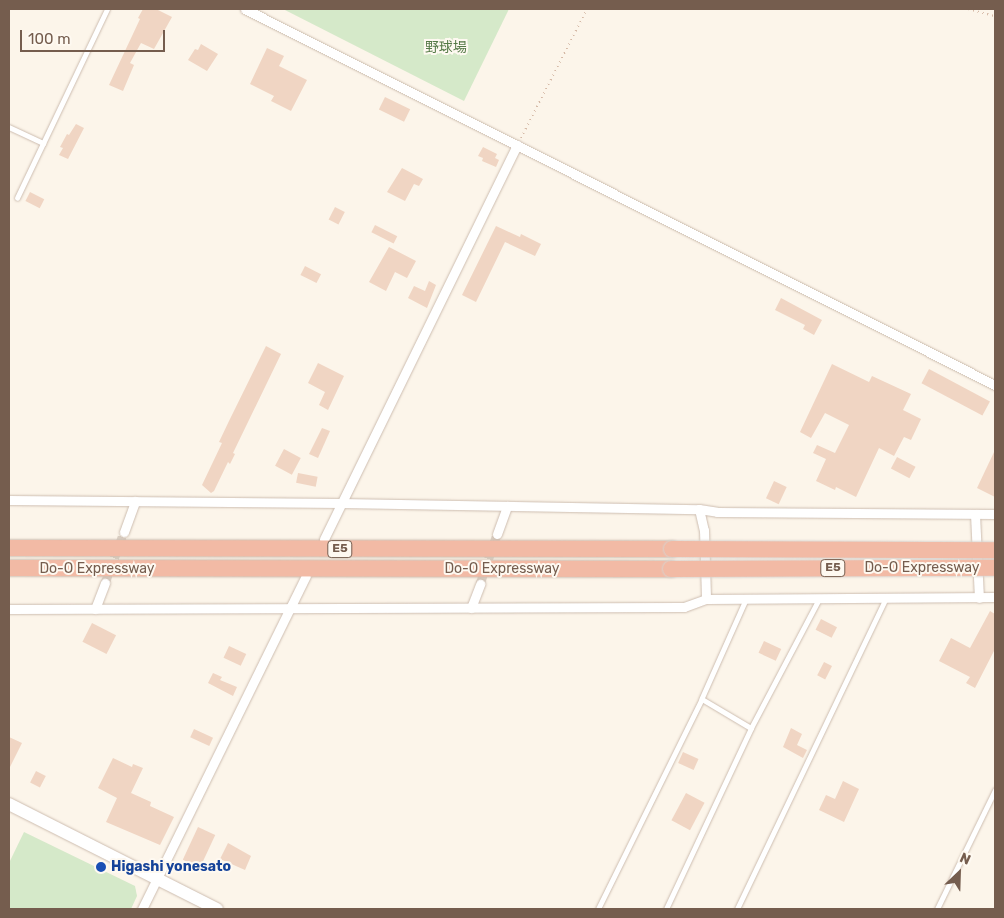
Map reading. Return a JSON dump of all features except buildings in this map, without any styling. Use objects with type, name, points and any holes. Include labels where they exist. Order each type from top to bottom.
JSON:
[{"type":"highway","name":"Do-O Expressway","points":[[9,548],[995,550]]},
{"type":"highway","name":"Do-O Expressway","points":[[9,568],[995,568]]},
{"type":"main road","points":[[9,804],[217,909]]},
{"type":"street","points":[[245,9],[995,385]]},
{"type":"street","points":[[324,539],[517,145]]},
{"type":"street","points":[[9,500],[699,509],[717,512],[995,514]]},
{"type":"street","points":[[124,532],[135,501]]},
{"type":"street","points":[[497,534],[507,506]]},
{"type":"street","points":[[699,509],[704,530],[706,598]]},
{"type":"street","points":[[975,514],[979,598]]},
{"type":"street","points":[[142,909],[306,576]]},
{"type":"street","points":[[95,609],[104,583]]},
{"type":"street","points":[[471,608],[480,584]]},
{"type":"street","points":[[9,609],[684,607],[706,598],[995,598]]},
{"type":"lane","points":[[17,198],[107,9]]},
{"type":"lane","points":[[9,127],[43,143]]},
{"type":"lane","points":[[598,909],[702,699],[747,598]]},
{"type":"lane","points":[[666,909],[751,728],[820,598]]},
{"type":"lane","points":[[737,909],[886,598]]},
{"type":"lane","points":[[702,699],[751,728]]},
{"type":"lane","points":[[937,909],[995,790]]},
{"type":"path","points":[[517,145],[587,9]]},
{"type":"path","points":[[968,9],[995,16]]},
{"type":"green space","name":"野球場","points":[[283,9],[509,9],[464,101]]},
{"type":"green space","points":[[24,832],[135,886],[137,896],[131,909],[9,909],[9,863]]},
{"type":"tunnel","points":[[105,583],[124,532]]},
{"type":"tunnel","points":[[480,584],[497,534]]},
{"type":"place","name":"Higashi yonesato","points":[[101,867]]}]
